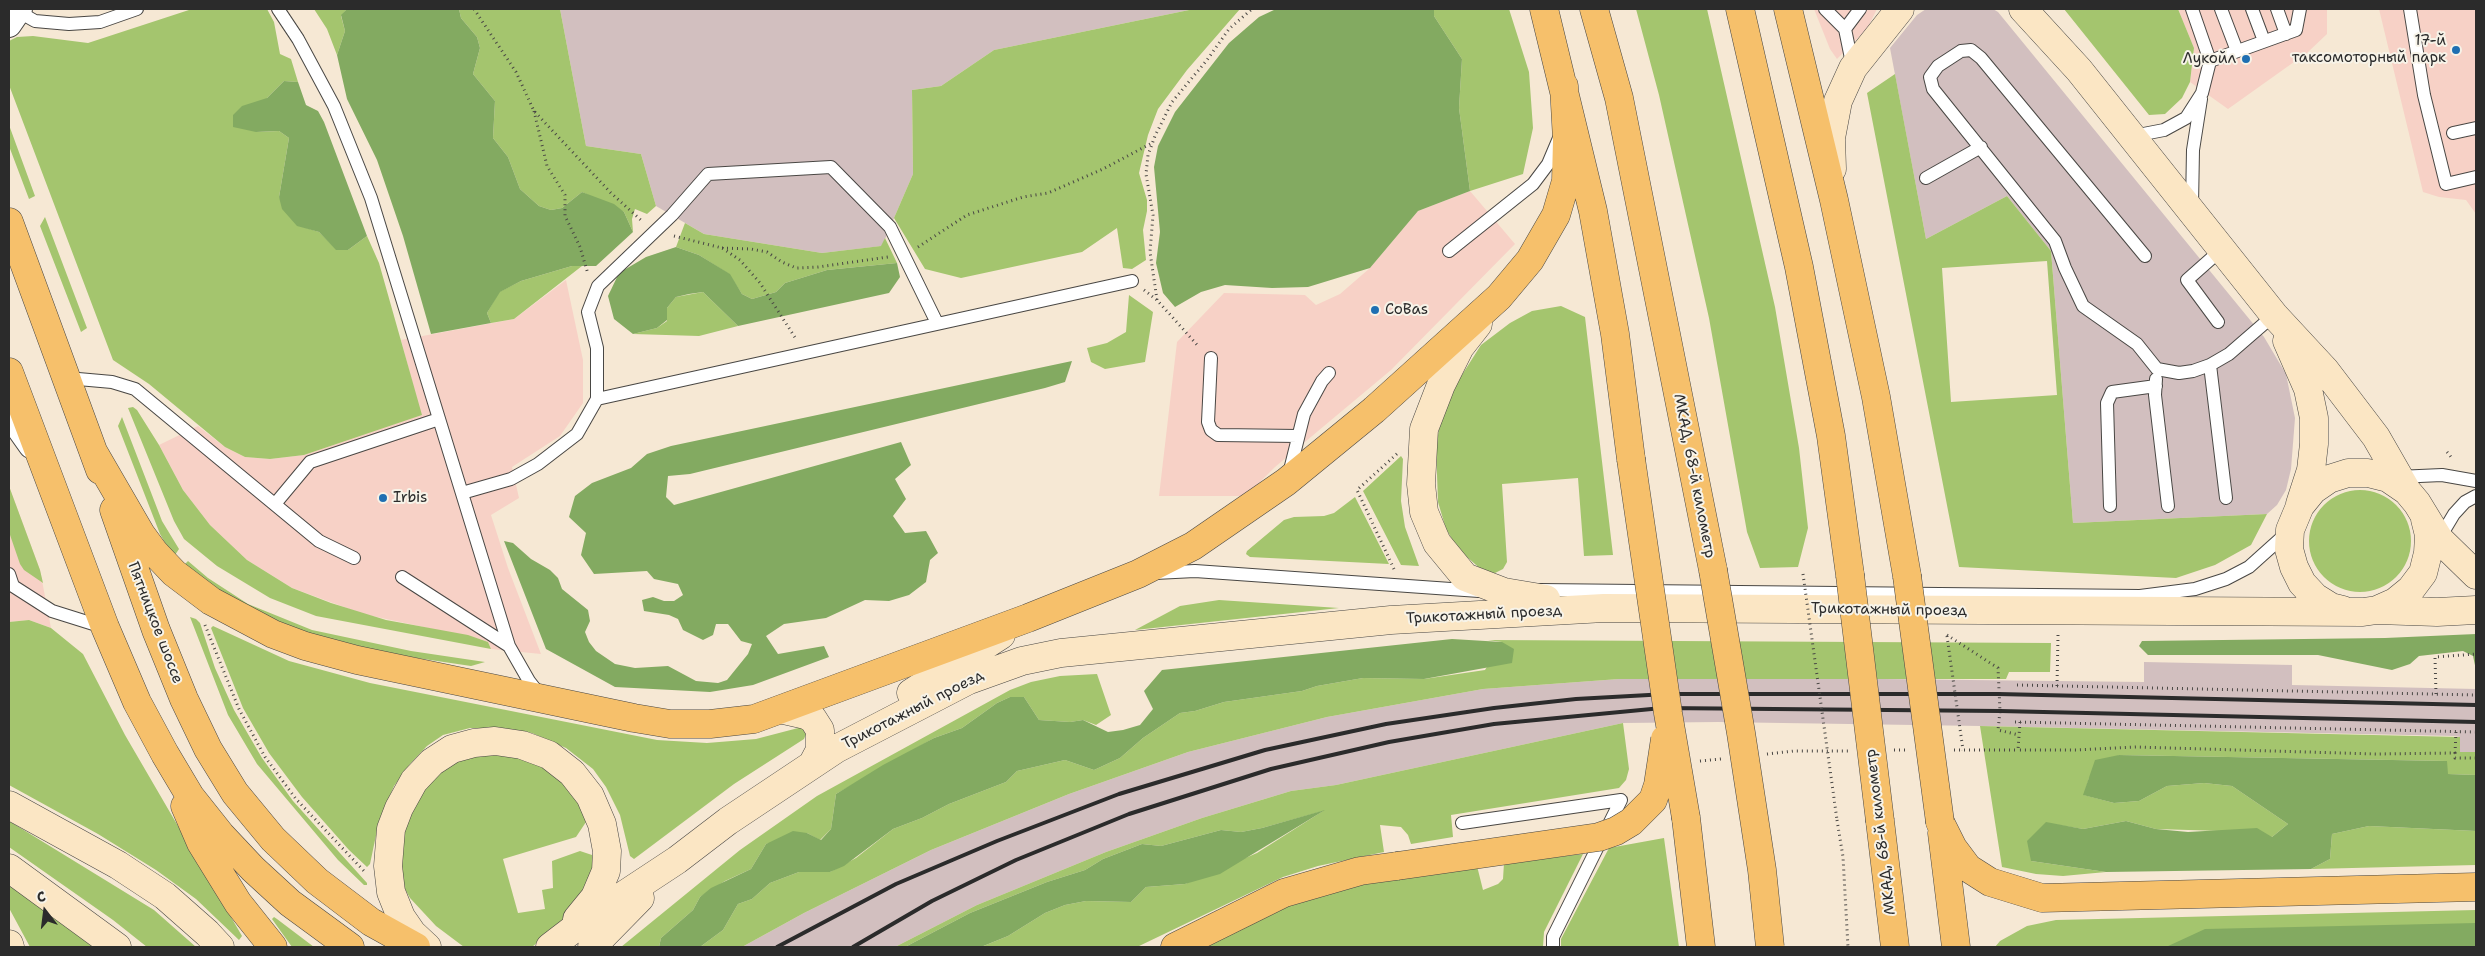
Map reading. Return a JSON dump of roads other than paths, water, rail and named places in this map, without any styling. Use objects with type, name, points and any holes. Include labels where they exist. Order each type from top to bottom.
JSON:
[{"type":"main road","points":[[1544,9],[1593,211],[1615,334],[1668,713],[1686,818],[1701,947]]},
{"type":"main road","name":"МКАД, 68-й километр","points":[[1594,9],[1620,108],[1713,570],[1762,870],[1770,947]]},
{"type":"main road","name":"МКАД, 68-й километр","points":[[1740,9],[1799,267],[1831,436],[1850,575],[1895,947]]},
{"type":"main road","points":[[1788,9],[1834,200],[1876,397],[1907,576],[1956,947]]},
{"type":"main road","points":[[2023,9],[2079,70],[2274,315],[2325,370],[2354,407],[2376,437],[2398,482],[2417,503],[2431,537],[2476,575]]},
{"type":"main road","points":[[1834,200],[1830,138],[1838,101],[1853,68],[1899,10]]},
{"type":"main road","points":[[1564,86],[1566,181],[1556,216],[1530,260],[1460,347],[1441,384],[1424,429],[1421,484],[1424,512],[1437,544],[1465,577],[1499,590],[1604,608]]},
{"type":"main road","name":"Пятницкое шоссе","points":[[9,222],[67,378],[156,630],[184,699],[208,749],[235,793],[273,839],[317,881],[371,922],[416,947]]},
{"type":"main road","points":[[94,453],[155,553],[186,583],[239,617],[273,634],[305,646],[395,668],[545,700],[670,724],[710,724],[754,719],[784,710],[1028,618],[1138,574],[1193,546],[1286,482],[1374,410],[1499,297]]},
{"type":"main road","name":"Трикотажный проезд","points":[[2274,315],[2300,368],[2308,389],[2314,418],[2311,470],[2295,518],[2290,549],[2294,567],[2302,583],[2315,597],[2331,607],[2349,612]]},
{"type":"main road","points":[[10,381],[105,627],[137,702],[190,796],[221,835],[253,869],[290,903],[350,947]]},
{"type":"main road","points":[[2295,518],[2313,490],[2330,479],[2348,473],[2368,473],[2398,482]]},
{"type":"main road","name":"Трикотажный проезд","points":[[2377,610],[2396,602],[2411,589],[2422,572],[2431,537]]},
{"type":"main road","name":"Трикотажный проезд","points":[[549,947],[580,924],[677,860],[728,821],[836,749],[969,680],[1022,661],[1061,653],[1391,620],[1604,608],[2349,612],[2377,610],[2476,610]]},
{"type":"main road","points":[[836,749],[904,697],[1028,618]]},
{"type":"main road","points":[[784,710],[806,715],[813,719],[820,730],[820,750],[812,765]]},
{"type":"main road","points":[[1175,947],[1284,893],[1360,871],[1599,838],[1616,831],[1631,822],[1653,800],[1658,785],[1668,713]]},
{"type":"main road","points":[[427,947],[412,933],[401,917],[392,892],[388,866],[391,830],[399,808],[414,781],[432,762],[452,749],[474,743],[495,742],[522,745],[549,755],[572,773],[590,796],[602,824],[606,851],[606,871],[595,896],[574,922],[549,947]]},
{"type":"main road","points":[[165,754],[202,843],[238,903],[273,947]]},
{"type":"main road","points":[[9,805],[118,865],[165,896],[220,947]]},
{"type":"main road","points":[[1682,947],[1686,818]]},
{"type":"main road","points":[[1940,822],[1954,848],[1968,868],[1990,882],[2042,898],[2476,887]]},
{"type":"main road","name":"Трикотажный проезд","points":[[592,947],[677,860]]},
{"type":"main road","points":[[9,868],[117,947]]},
{"type":"street","points":[[9,415],[40,459]]},
{"type":"lane","points":[[16,15],[35,21],[69,24],[100,22],[137,9]]},
{"type":"lane","points":[[278,9],[298,39],[334,106],[371,198],[508,646],[529,682],[545,700]]},
{"type":"lane","points":[[1825,9],[1845,29],[1853,68]]},
{"type":"lane","points":[[1845,29],[1860,9]]},
{"type":"lane","points":[[2192,9],[2210,61],[2202,93],[2193,150],[2191,180],[2193,213]]},
{"type":"lane","points":[[2222,9],[2237,51]]},
{"type":"lane","points":[[2252,9],[2264,41]]},
{"type":"lane","points":[[2277,9],[2286,34]]},
{"type":"lane","points":[[2210,61],[2296,30],[2300,9]]},
{"type":"lane","points":[[2410,9],[2424,95],[2446,184],[2476,177]]},
{"type":"lane","points":[[2145,256],[1981,58],[1971,50],[1961,50],[1938,66],[1930,77],[1933,89],[2055,241],[2083,306],[2136,344],[2157,369],[2179,373],[2193,371],[2210,365],[2228,354],[2274,315]]},
{"type":"lane","points":[[2133,136],[2164,130],[2186,118],[2202,93]]},
{"type":"lane","points":[[1449,251],[1533,184],[1548,164],[1566,119]]},
{"type":"lane","points":[[2453,133],[2476,128]]},
{"type":"lane","points":[[1926,178],[1981,147]]},
{"type":"lane","points":[[462,494],[510,479],[538,464],[577,434],[597,399],[597,348],[588,312],[598,286],[656,230],[708,174],[831,167],[890,227],[937,323]]},
{"type":"lane","points":[[2218,322],[2187,280],[2222,249]]},
{"type":"lane","points":[[597,399],[803,352],[1132,281]]},
{"type":"lane","points":[[1211,358],[1208,422],[1211,430],[1218,435],[1298,436]]},
{"type":"lane","points":[[2210,365],[2226,498]]},
{"type":"lane","points":[[2157,369],[2156,386],[2168,506]]},
{"type":"lane","points":[[1286,482],[1304,414],[1322,381],[1329,373]]},
{"type":"lane","points":[[67,378],[112,382],[135,389],[318,540],[354,558]]},
{"type":"lane","points":[[2110,506],[2107,403],[2112,392],[2156,386]]},
{"type":"lane","points":[[274,504],[310,462],[439,419]]},
{"type":"lane","points":[[2398,482],[2442,475],[2476,481]]},
{"type":"lane","points":[[2431,537],[2465,502],[2476,496]]},
{"type":"lane","points":[[1138,574],[1195,571],[1464,591],[2140,596],[2194,589],[2226,579],[2249,567],[2295,518]]},
{"type":"lane","points":[[9,574],[13,586],[52,611],[105,627]]},
{"type":"lane","points":[[402,577],[508,646]]},
{"type":"lane","points":[[1462,823],[1621,800],[1553,937],[1553,947]]},
{"type":"railway","points":[[777,947],[896,884],[997,841],[1119,794],[1265,750],[1386,724],[1494,708],[1576,699],[1667,694],[1998,694],[2476,705]]},
{"type":"railway","points":[[853,947],[932,901],[1016,860],[1129,814],[1271,769],[1389,742],[1494,724],[1662,708],[2000,711],[2476,722]]},
{"type":"place","name":"17-й таксомоторный парк","points":[[2456,50]]},
{"type":"place","name":"Лукойл","points":[[2246,59]]},
{"type":"place","name":"CoBas","points":[[1375,310]]},
{"type":"place","name":"Irbis","points":[[383,498]]}]
